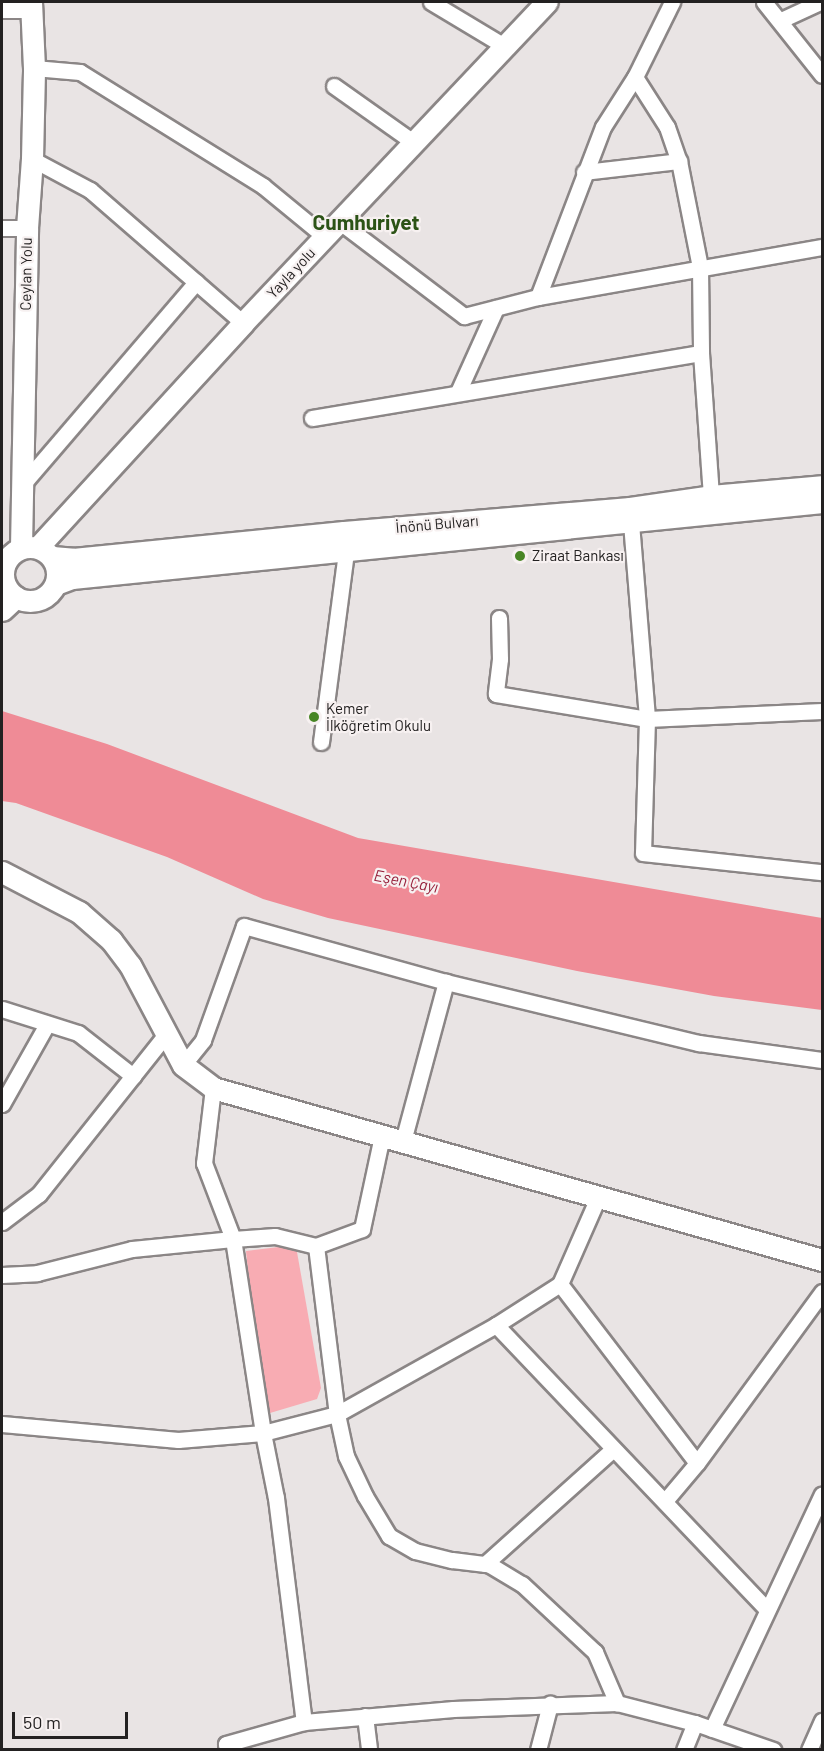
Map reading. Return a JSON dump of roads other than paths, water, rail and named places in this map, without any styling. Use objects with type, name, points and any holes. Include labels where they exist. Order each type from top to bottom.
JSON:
[{"type":"street","points":[[430,2],[506,46]]},
{"type":"street","name":"Yayla yolu","points":[[37,550],[243,323],[547,2]]},
{"type":"street","points":[[538,297],[584,172],[603,128],[635,77],[672,2]]},
{"type":"street","points":[[764,2],[781,20],[822,75]]},
{"type":"street","points":[[781,20],[820,2]]},
{"type":"street","points":[[2,10],[31,6]]},
{"type":"street","name":"Ceylan Yolu","points":[[31,6],[34,68],[32,159],[27,228],[23,484],[37,550]]},
{"type":"street","points":[[34,68],[80,72],[263,186],[325,237]]},
{"type":"street","points":[[635,77],[667,127],[679,160],[700,267],[701,353],[711,496]]},
{"type":"street","points":[[334,86],[413,142]]},
{"type":"street","points":[[32,159],[90,190],[243,323]]},
{"type":"street","points":[[584,172],[679,160]]},
{"type":"street","points":[[340,222],[464,316],[538,297],[822,247]]},
{"type":"street","points":[[2,228],[27,228]]},
{"type":"street","points":[[23,484],[196,282]]},
{"type":"street","points":[[458,392],[496,308]]},
{"type":"street","points":[[312,418],[701,353]]},
{"type":"street","name":"İnönü Bulvarı","points":[[631,515],[711,496],[822,486]]},
{"type":"street","name":"İnönü Bulvarı","points":[[37,550],[73,559],[345,541],[631,515],[822,502]]},
{"type":"street","points":[[631,515],[648,719],[643,853],[822,872]]},
{"type":"street","points":[[321,742],[345,541]]},
{"type":"street","name":"İnönü Bulvarı","points":[[56,584],[72,578],[345,541]]},
{"type":"street","points":[[37,550],[56,565],[56,584],[51,592],[34,601],[9,603],[9,591],[2,573],[8,557],[37,550]]},
{"type":"street","points":[[499,618],[500,659],[496,694],[648,719],[822,711]]},
{"type":"street","points":[[2,872],[78,912],[111,940],[130,965],[183,1065],[213,1088],[599,1195],[822,1260]]},
{"type":"street","points":[[183,1065],[203,1040],[244,926],[446,981],[699,1043],[822,1060]]},
{"type":"street","points":[[403,1142],[446,981]]},
{"type":"street","points":[[2,1009],[78,1032],[133,1076]]},
{"type":"street","points":[[2,1104],[47,1024]]},
{"type":"street","points":[[2,1222],[39,1194],[167,1033]]},
{"type":"street","points":[[213,1088],[204,1162],[233,1239],[263,1433],[276,1498],[304,1722]]},
{"type":"street","points":[[2,1275],[37,1273],[132,1249],[233,1239],[275,1236],[316,1246],[362,1229],[382,1136]]},
{"type":"street","points":[[2,1424],[178,1440],[263,1433],[337,1414],[496,1325],[560,1284],[599,1195]]},
{"type":"street","points":[[316,1246],[337,1414],[346,1456],[365,1497],[389,1536],[415,1551],[452,1560],[485,1564],[522,1584],[595,1652],[617,1703]]},
{"type":"street","points":[[560,1284],[696,1462]]},
{"type":"street","points":[[665,1501],[822,1292]]},
{"type":"street","points":[[496,1325],[767,1610]]},
{"type":"street","points":[[485,1564],[614,1449]]},
{"type":"street","points":[[711,1729],[822,1494]]},
{"type":"street","points":[[227,1749],[226,1744],[304,1722],[550,1704],[617,1703],[694,1723],[773,1749]]},
{"type":"street","points":[[538,1749],[550,1704]]},
{"type":"street","points":[[365,1716],[369,1749]]},
{"type":"street","points":[[809,1749],[822,1721]]},
{"type":"street","points":[[684,1749],[694,1723]]},
{"type":"water","name":"Eşen Çayı","points":[[2,711],[107,744],[358,838],[822,918],[822,1010],[714,996],[577,971],[328,918],[263,899],[167,857],[16,803],[2,801]]},
{"type":"place","name":"Ziraat Bankası","points":[[520,556]]},
{"type":"place","name":"Kemer İlköğretim Okulu","points":[[314,717]]},
{"type":"district","name":"Cumhuriyet","points":[[366,222]]}]
